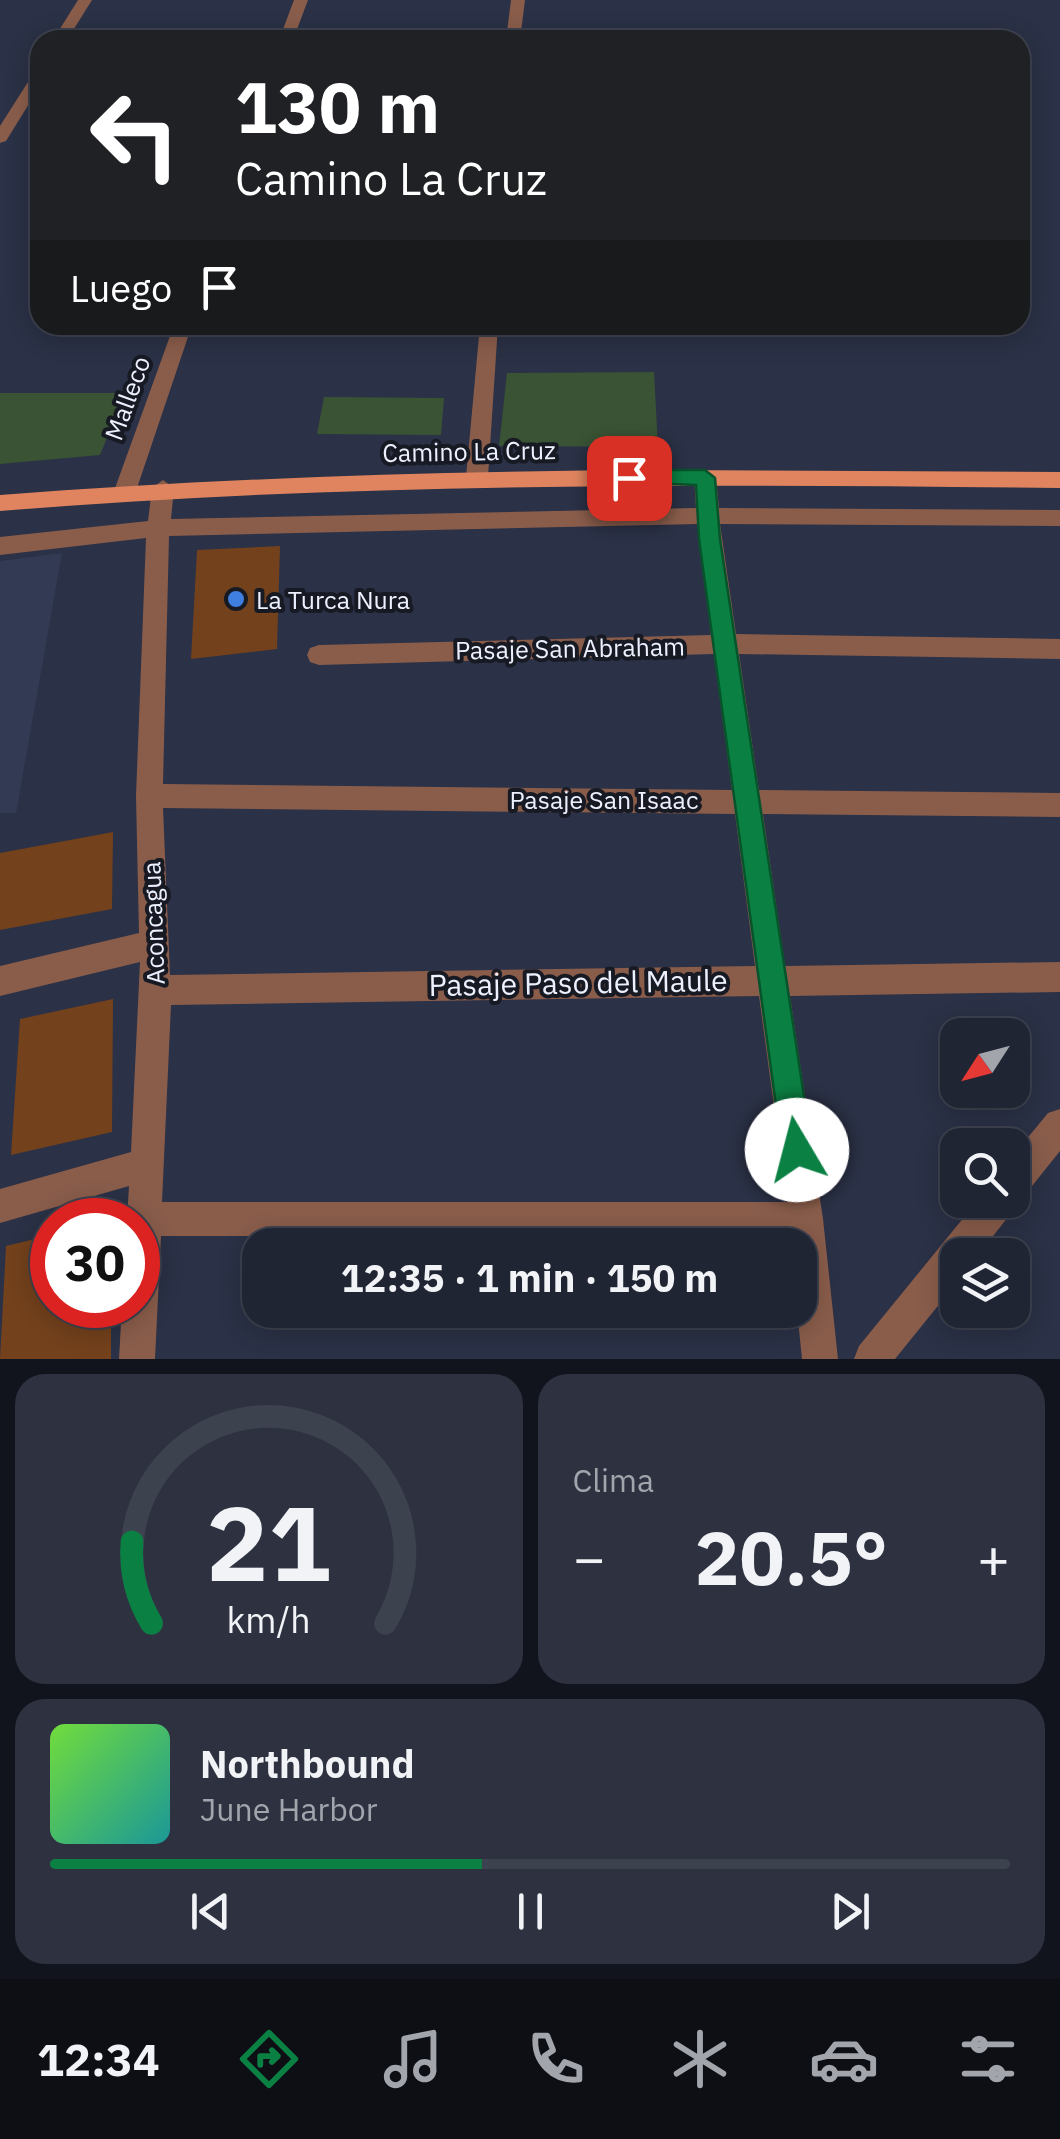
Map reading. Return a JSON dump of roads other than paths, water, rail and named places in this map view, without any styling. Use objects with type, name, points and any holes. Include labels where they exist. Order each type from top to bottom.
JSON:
[{"type":"main road","name":"Camino La Cruz","points":[[0,502],[164,488],[477,478],[1060,480]]},
{"type":"street","points":[[66,30],[85,0]]},
{"type":"street","points":[[290,30],[301,0]]},
{"type":"street","points":[[514,30],[518,0]]},
{"type":"street","points":[[0,138],[30,90]]},
{"type":"street","points":[[0,109],[30,108]]},
{"type":"street","name":"Malleco","points":[[125,491],[180,335]]},
{"type":"street","points":[[477,478],[488,335]]},
{"type":"street","points":[[705,478],[710,539],[806,1219],[820,1359]]},
{"type":"street","name":"Aconcagua","points":[[144,1198],[156,990],[148,796],[158,528],[164,488]]},
{"type":"street","points":[[0,546],[158,528],[710,516],[1060,518]]},
{"type":"street","name":"Pasaje San Abraham","points":[[319,654],[727,644],[1060,649]]},
{"type":"street","name":"Pasaje San Isaac","points":[[148,796],[1060,804]]},
{"type":"street","points":[[0,982],[156,944]]},
{"type":"street","name":"Pasaje Paso del Maule","points":[[156,990],[773,978],[1060,978]]},
{"type":"street","points":[[1030,1162],[1060,1125]]},
{"type":"street","points":[[0,1206],[144,1165]]},
{"type":"street","points":[[872,1359],[986,1218]]},
{"type":"street","points":[[160,1219],[806,1219]]},
{"type":"street","name":"Aconcagua","points":[[137,1359],[139,1328]]},
{"type":"place","name":"La Turca Nura","points":[[236,599]]}]
